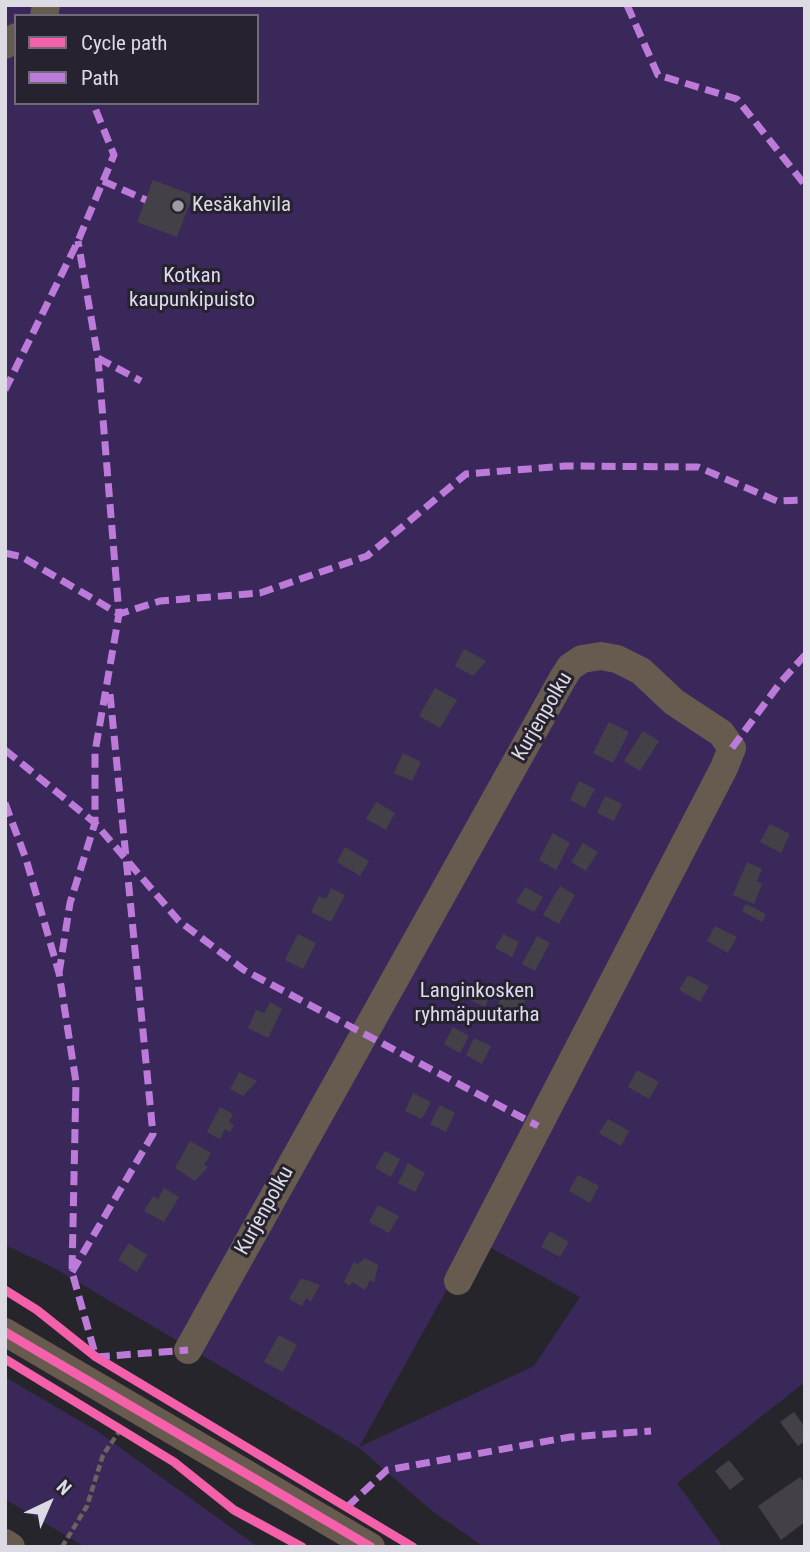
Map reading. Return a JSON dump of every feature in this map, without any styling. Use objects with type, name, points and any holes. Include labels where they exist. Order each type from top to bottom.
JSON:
[{"type":"street","name":"Kurjenpolku","points":[[188,1350],[563,678],[570,667],[582,659],[601,656],[617,659],[641,671],[674,702],[721,733],[732,748],[458,1281]]},
{"type":"street","points":[[5,1332],[132,1420],[371,1547]]},
{"type":"street","points":[[5,1543],[11,1547]]},
{"type":"path","points":[[112,1423],[132,1420]]},
{"type":"path","points":[[62,1547],[87,1506],[103,1455],[132,1420]]},
{"type":"green space","points":[[5,5],[805,5],[805,1382],[677,1483],[723,1547],[484,1547],[431,1510],[358,1447],[54,1268],[5,1245]],"holes":[[[475,1239],[580,1297],[534,1366],[359,1447]]]},
{"type":"green space","points":[[5,1377],[97,1431],[258,1547],[85,1547],[5,1499]]},
{"type":"building","points":[[153,180],[193,195],[177,237],[137,222]]},
{"type":"building","points":[[464,649],[486,661],[473,676],[455,666]]},
{"type":"building","points":[[435,688],[457,700],[440,728],[419,716]]},
{"type":"building","points":[[609,722],[629,732],[613,763],[593,753]]},
{"type":"building","points":[[643,731],[659,741],[640,771],[624,761]]},
{"type":"building","points":[[403,753],[421,762],[412,781],[394,773]]},
{"type":"building","points":[[579,781],[595,789],[585,808],[570,800]]},
{"type":"building","points":[[605,796],[622,804],[614,821],[597,813]]},
{"type":"building","points":[[376,802],[395,813],[386,830],[366,819]]},
{"type":"building","points":[[770,824],[790,834],[781,853],[760,842]]},
{"type":"building","points":[[553,833],[570,843],[556,870],[539,860]]},
{"type":"building","points":[[583,843],[598,852],[586,871],[571,862]]},
{"type":"building","points":[[345,847],[369,861],[360,876],[337,862]]},
{"type":"building","points":[[747,862],[762,869],[757,881],[762,884],[754,904],[733,895]]},
{"type":"building","points":[[560,886],[575,895],[559,924],[543,915]]},
{"type":"building","points":[[525,887],[543,897],[534,912],[516,902]]},
{"type":"building","points":[[331,888],[345,895],[331,922],[311,912],[319,896],[326,899]]},
{"type":"building","points":[[746,904],[766,914],[762,922],[742,911]]},
{"type":"building","points":[[715,926],[737,937],[728,953],[707,941]]},
{"type":"building","points":[[298,934],[316,943],[303,969],[285,960]]},
{"type":"building","points":[[503,934],[519,942],[512,957],[495,948]]},
{"type":"building","points":[[537,936],[550,943],[535,971],[522,964]]},
{"type":"building","points":[[688,975],[709,986],[700,1002],[679,990]]},
{"type":"building","points":[[476,983],[492,990],[485,1007],[468,999]]},
{"type":"building","points":[[507,987],[527,997],[522,1007],[525,1009],[513,1023],[493,1013]]},
{"type":"building","points":[[270,1002],[282,1009],[268,1038],[248,1028],[256,1010],[264,1013]]},
{"type":"building","points":[[453,1027],[469,1036],[460,1053],[444,1044]]},
{"type":"building","points":[[474,1038],[491,1046],[482,1064],[466,1055]]},
{"type":"building","points":[[637,1070],[659,1082],[649,1099],[628,1087]]},
{"type":"building","points":[[239,1072],[257,1081],[243,1096],[230,1089]]},
{"type":"building","points":[[413,1093],[431,1102],[422,1119],[405,1111]]},
{"type":"building","points":[[440,1105],[455,1113],[446,1132],[430,1124]]},
{"type":"building","points":[[220,1107],[233,1114],[229,1122],[234,1125],[230,1132],[225,1129],[220,1139],[207,1132]]},
{"type":"building","points":[[608,1119],[629,1131],[621,1146],[599,1133]]},
{"type":"building","points":[[190,1141],[211,1153],[204,1165],[208,1167],[195,1181],[175,1168]]},
{"type":"building","points":[[385,1151],[400,1159],[391,1177],[375,1168]]},
{"type":"building","points":[[408,1163],[425,1173],[415,1192],[398,1183]]},
{"type":"building","points":[[578,1175],[599,1186],[590,1203],[569,1191]]},
{"type":"building","points":[[164,1188],[179,1197],[164,1222],[144,1211],[153,1196],[158,1199]]},
{"type":"building","points":[[378,1205],[399,1216],[389,1233],[369,1222]]},
{"type":"building","points":[[550,1231],[569,1242],[560,1257],[541,1247]]},
{"type":"building","points":[[129,1243],[147,1255],[137,1272],[118,1260]]},
{"type":"building","points":[[365,1258],[378,1265],[374,1283],[370,1280],[365,1290],[352,1282],[350,1286],[344,1282],[354,1262],[358,1264]]},
{"type":"building","points":[[301,1278],[320,1285],[311,1301],[306,1298],[302,1306],[289,1299]]},
{"type":"building","points":[[279,1335],[297,1345],[283,1372],[264,1362]]},
{"type":"building","points":[[794,1412],[805,1427],[805,1441],[798,1446],[780,1422]]},
{"type":"building","points":[[729,1460],[744,1479],[730,1490],[715,1471]]},
{"type":"building","points":[[800,1477],[805,1484],[805,1522],[781,1540],[758,1506]]},
{"type":"marked path","points":[[627,5],[658,75],[737,99],[805,185]]},
{"type":"marked path","points":[[5,390],[78,241],[114,155],[94,105]]},
{"type":"marked path","points":[[103,181],[146,200]]},
{"type":"marked path","points":[[59,973],[70,903],[95,823],[95,752],[119,614],[98,358],[78,241]]},
{"type":"marked path","points":[[98,358],[141,381]]},
{"type":"marked path","points":[[5,553],[22,557],[119,614],[160,601],[260,593],[367,556],[466,474],[565,466],[698,467],[777,501],[805,500]]},
{"type":"marked path","points":[[732,748],[780,683],[805,655]]},
{"type":"marked path","points":[[72,1272],[153,1134],[110,694]]},
{"type":"marked path","points":[[5,750],[95,823],[179,921],[244,970],[538,1126]]},
{"type":"marked path","points":[[5,803],[26,859],[59,973],[76,1082],[72,1272],[96,1357],[188,1350]]},
{"type":"marked path","points":[[347,1507],[387,1470],[570,1437],[651,1431]]},
{"type":"cycle path","points":[[5,1290],[37,1310],[96,1357],[413,1547]]},
{"type":"cycle path","points":[[5,1332],[371,1547]]},
{"type":"cycle path","points":[[5,1359],[174,1462],[234,1510],[302,1547]]},
{"type":"place","name":"Kesäkahvila","points":[[178,206]]},
{"type":"park label","name":"Kotkan kaupunkipuisto","points":[[192,289]]},
{"type":"park label","name":"Langinkosken ryhmäpuutarha","points":[[477,1004]]}]
